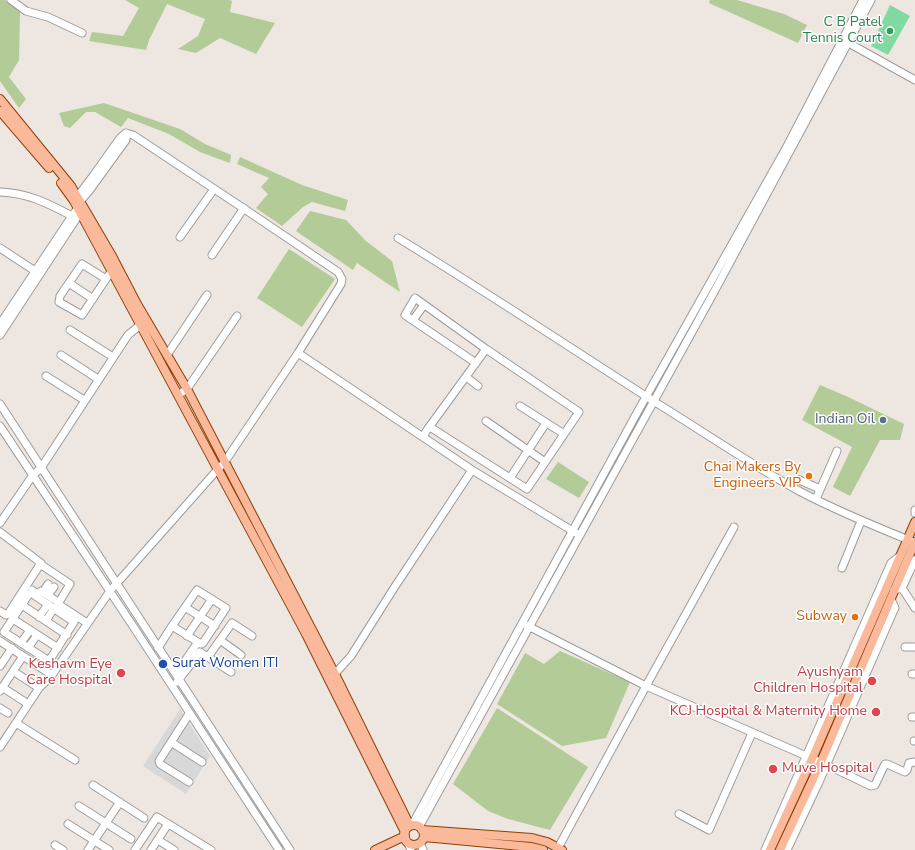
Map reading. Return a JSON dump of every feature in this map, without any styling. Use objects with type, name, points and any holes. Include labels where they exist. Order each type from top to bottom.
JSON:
[{"type":"main road","points":[[0,101],[3,113],[79,205],[187,389],[332,677],[415,835]]},
{"type":"main road","points":[[79,205],[111,272],[218,468],[306,634],[332,677]]},
{"type":"main road","points":[[780,850],[824,763],[891,599],[898,589],[913,542],[915,522]]},
{"type":"main road","points":[[770,850],[809,758],[901,555],[913,542]]},
{"type":"main road","points":[[375,850],[415,835],[532,838],[547,842],[560,849]]},
{"type":"main road","points":[[387,850],[415,835],[531,847],[543,850]]},
{"type":"street","points":[[11,0],[26,11],[54,19],[82,32]]},
{"type":"street","points":[[415,835],[654,401],[846,41],[863,0]]},
{"type":"street","points":[[411,850],[415,835],[522,624],[647,396],[846,41],[871,0]]},
{"type":"street","points":[[846,41],[915,80]]},
{"type":"street","points":[[0,335],[120,138],[126,133],[132,135],[244,208],[312,254],[341,276],[341,284],[298,353],[224,463],[110,591],[52,675],[39,688],[0,747]]},
{"type":"street","points":[[180,238],[214,189]]},
{"type":"street","points":[[0,192],[27,195],[44,201],[72,216]]},
{"type":"street","points":[[0,324],[79,205]]},
{"type":"street","points":[[212,255],[244,208]]},
{"type":"street","points":[[398,238],[473,283],[520,316],[758,468],[861,521],[913,542]]},
{"type":"street","points":[[0,248],[35,271]]},
{"type":"street","points":[[106,279],[83,264],[69,283],[59,299],[59,302],[81,315],[111,272]]},
{"type":"street","points":[[69,283],[93,298]]},
{"type":"street","points":[[167,355],[207,294]]},
{"type":"street","points":[[430,427],[528,489],[579,412],[486,349],[415,298],[405,315],[476,363]]},
{"type":"street","points":[[413,320],[424,305]]},
{"type":"street","points":[[178,395],[187,389],[237,316]]},
{"type":"street","points":[[0,523],[33,475],[41,468],[84,400],[128,335],[139,324],[146,320]]},
{"type":"street","points":[[70,330],[112,358]]},
{"type":"street","points":[[422,437],[486,349]]},
{"type":"street","points":[[298,353],[490,482],[580,536]]},
{"type":"street","points":[[61,355],[98,379]]},
{"type":"street","points":[[46,376],[84,400]]},
{"type":"street","points":[[466,377],[478,386]]},
{"type":"street","points":[[0,404],[290,850]]},
{"type":"street","points":[[520,406],[564,434]]},
{"type":"street","points":[[486,421],[545,462]]},
{"type":"street","points":[[510,478],[546,422]]},
{"type":"street","points":[[0,426],[279,850]]},
{"type":"street","points":[[816,499],[838,451]]},
{"type":"street","points":[[332,677],[351,656],[472,470]]},
{"type":"street","points":[[490,482],[498,470]]},
{"type":"street","points":[[797,479],[820,489]]},
{"type":"street","points":[[842,568],[861,521]]},
{"type":"street","points":[[560,849],[646,686],[734,527]]},
{"type":"street","points":[[1,536],[39,560],[40,564],[70,584],[46,621]]},
{"type":"street","points":[[915,560],[898,589],[915,608]]},
{"type":"street","points":[[0,611],[6,615],[8,614],[40,564]]},
{"type":"street","points":[[45,594],[51,585]]},
{"type":"street","points":[[29,588],[37,594],[40,591],[45,594],[56,605],[74,622],[48,661],[4,632],[31,593],[48,604],[56,605],[58,604],[87,623]]},
{"type":"street","points":[[158,648],[172,626],[197,590],[226,609],[201,644],[172,626]]},
{"type":"street","points":[[187,636],[212,599]]},
{"type":"street","points":[[39,617],[48,604]]},
{"type":"street","points":[[22,605],[46,621],[62,642]]},
{"type":"street","points":[[185,607],[215,626]]},
{"type":"street","points":[[131,623],[139,618]]},
{"type":"street","points":[[12,619],[37,635],[62,642],[71,647]]},
{"type":"street","points":[[208,657],[232,623],[252,636]]},
{"type":"street","points":[[522,624],[646,686],[809,758],[824,763],[872,786],[876,784],[884,764],[905,772],[909,763],[915,762]]},
{"type":"street","points":[[21,643],[30,630]]},
{"type":"street","points":[[28,648],[37,635]]},
{"type":"street","points":[[220,640],[241,655]]},
{"type":"street","points":[[0,641],[52,675]]},
{"type":"street","points":[[172,686],[198,642]]},
{"type":"street","points":[[905,647],[915,646]]},
{"type":"street","points":[[0,666],[12,648]]},
{"type":"street","points":[[178,677],[200,652],[231,672]]},
{"type":"street","points":[[24,656],[1,689],[28,704]]},
{"type":"street","points":[[13,671],[39,688]]},
{"type":"street","points":[[0,708],[8,713]]},
{"type":"street","points":[[189,714],[159,760],[159,763],[190,782]]},
{"type":"street","points":[[16,723],[76,760]]},
{"type":"street","points":[[679,814],[709,830],[752,733]]},
{"type":"street","points":[[171,742],[202,762]]},
{"type":"street","points":[[765,850],[809,758]]},
{"type":"street","points":[[787,850],[824,763]]},
{"type":"street","points":[[92,785],[144,818]]},
{"type":"street","points":[[88,850],[120,802]]},
{"type":"street","points":[[79,806],[131,839]]},
{"type":"street","points":[[136,850],[157,817],[211,850]]},
{"type":"street","points":[[68,824],[109,850]]},
{"type":"street","points":[[152,850],[168,824]]},
{"type":"street","points":[[158,840],[174,850]]},
{"type":"street","points":[[55,845],[63,850]]},
{"type":"shaded area","points":[[180,709],[210,756],[186,794],[143,766]]},
{"type":"green space","points":[[0,0],[5,0],[20,12],[19,60],[9,77],[26,99],[19,108],[0,81]]},
{"type":"green space","points":[[125,0],[230,0],[232,1],[230,12],[275,23],[256,54],[220,38],[196,53],[178,49],[198,36],[205,19],[167,4],[149,40],[146,50],[89,41],[92,32],[123,36],[139,8]]},
{"type":"green space","points":[[710,0],[737,0],[784,14],[807,25],[798,43],[709,3]]},
{"type":"green space","name":"C B Patel Tennis Court","points":[[890,5],[910,16],[888,55],[871,46]]},
{"type":"green space","points":[[104,103],[180,129],[205,144],[231,155],[230,163],[200,152],[169,134],[128,118],[121,127],[95,112],[86,112],[70,128],[64,126],[59,113]]},
{"type":"green space","points":[[240,157],[302,185],[348,200],[345,211],[312,202],[303,207],[282,226],[256,208],[268,194],[261,187],[269,178],[237,164]]},
{"type":"green space","points":[[310,211],[346,220],[366,241],[392,261],[400,292],[357,263],[353,270],[296,231]]},
{"type":"green space","points":[[289,249],[335,279],[302,327],[257,298]]},
{"type":"green space","points":[[820,385],[904,424],[900,440],[880,440],[850,496],[833,487],[852,447],[802,420]]},
{"type":"green space","points":[[558,462],[589,482],[579,498],[546,479]]},
{"type":"green space","points":[[560,651],[630,682],[606,738],[562,746],[497,704],[525,653],[544,664]]},
{"type":"green space","points":[[497,708],[588,767],[550,830],[508,819],[488,811],[453,784]]},
{"type":"place","name":"C B Patel Tennis Court","points":[[890,31]]},
{"type":"place","name":"Indian Oil","points":[[883,420]]},
{"type":"place","name":"Chai Makers By Engineers VIP","points":[[809,476]]},
{"type":"place","name":"Subway","points":[[855,617]]},
{"type":"place","name":"Surat Women ITI","points":[[163,664]]},
{"type":"place","name":"Keshavm Eye Care Hospital","points":[[121,673]]},
{"type":"place","name":"Ayushyam Children Hospital","points":[[872,681]]},
{"type":"place","name":"KCJ Hospital & Maternity Home","points":[[876,712]]},
{"type":"place","name":"Muve Hospital","points":[[773,769]]}]
